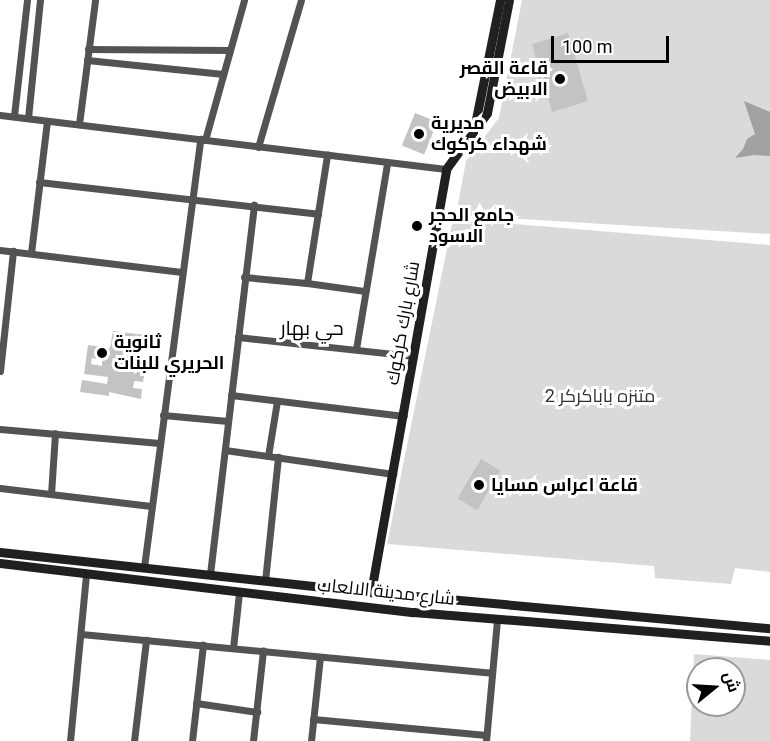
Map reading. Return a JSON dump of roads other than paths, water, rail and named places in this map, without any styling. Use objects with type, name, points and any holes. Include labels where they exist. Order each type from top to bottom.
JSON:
[{"type":"main road","points":[[474,132],[500,0]]},
{"type":"main road","name":"شارع بارك كركوك","points":[[372,592],[405,416],[446,169],[487,113],[509,0]]},
{"type":"main road","name":"شارع مدينة الالعاب","points":[[0,552],[372,592],[770,628]]},
{"type":"main road","name":"شارع مدينة الالعاب","points":[[0,563],[312,601],[497,619],[770,641]]},
{"type":"main road","points":[[312,601],[313,586]]},
{"type":"main road","points":[[561,609],[561,624]]},
{"type":"street","points":[[14,116],[27,0]]},
{"type":"street","points":[[28,118],[40,0]]},
{"type":"street","points":[[79,124],[95,0]]},
{"type":"street","points":[[144,567],[182,272],[202,140],[244,0]]},
{"type":"street","points":[[258,147],[302,0]]},
{"type":"street","points":[[88,49],[230,50]]},
{"type":"street","points":[[87,60],[223,74]]},
{"type":"street","points":[[0,115],[446,169]]},
{"type":"street","points":[[32,253],[47,121]]},
{"type":"street","points":[[307,283],[327,155]]},
{"type":"street","points":[[356,349],[387,163]]},
{"type":"street","points":[[39,182],[318,214]]},
{"type":"street","points":[[210,574],[254,205]]},
{"type":"street","points":[[0,250],[182,272]]},
{"type":"street","points":[[0,371],[13,251]]},
{"type":"street","points":[[244,277],[365,291]]},
{"type":"street","points":[[238,338],[414,356]]},
{"type":"street","points":[[231,395],[405,416]]},
{"type":"street","points":[[268,456],[277,401]]},
{"type":"street","points":[[163,415],[228,422]]},
{"type":"street","points":[[0,429],[159,443]]},
{"type":"street","points":[[51,494],[55,434]]},
{"type":"street","points":[[225,450],[393,474]]},
{"type":"street","points":[[266,581],[278,457]]},
{"type":"street","points":[[0,488],[151,506]]},
{"type":"street","points":[[70,741],[86,574]]},
{"type":"street","points":[[232,648],[239,592]]},
{"type":"street","points":[[313,719],[486,738],[497,619]]},
{"type":"street","points":[[81,634],[491,673]]},
{"type":"street","points":[[134,741],[146,640]]},
{"type":"street","points":[[192,741],[203,645]]},
{"type":"street","points":[[253,741],[263,651]]},
{"type":"street","points":[[311,741],[320,657]]},
{"type":"street","points":[[196,704],[256,712]]},
{"type":"place","name":"قاعة القصر الابيض","points":[[560,79]]},
{"type":"place","name":"مديرية شهداء كركوك","points":[[419,134]]},
{"type":"place","name":"جامع الحجر الاسود","points":[[417,226]]},
{"type":"place","name":"ثانوية الحريري للبنات","points":[[102,353]]},
{"type":"place","name":"قاعة اعراس مسايا","points":[[479,485]]},
{"type":"district","name":"حي بهار","points":[[312,328]]},
{"type":"park label","name":"متنزه باباكركر 2","points":[[600,396]]}]
